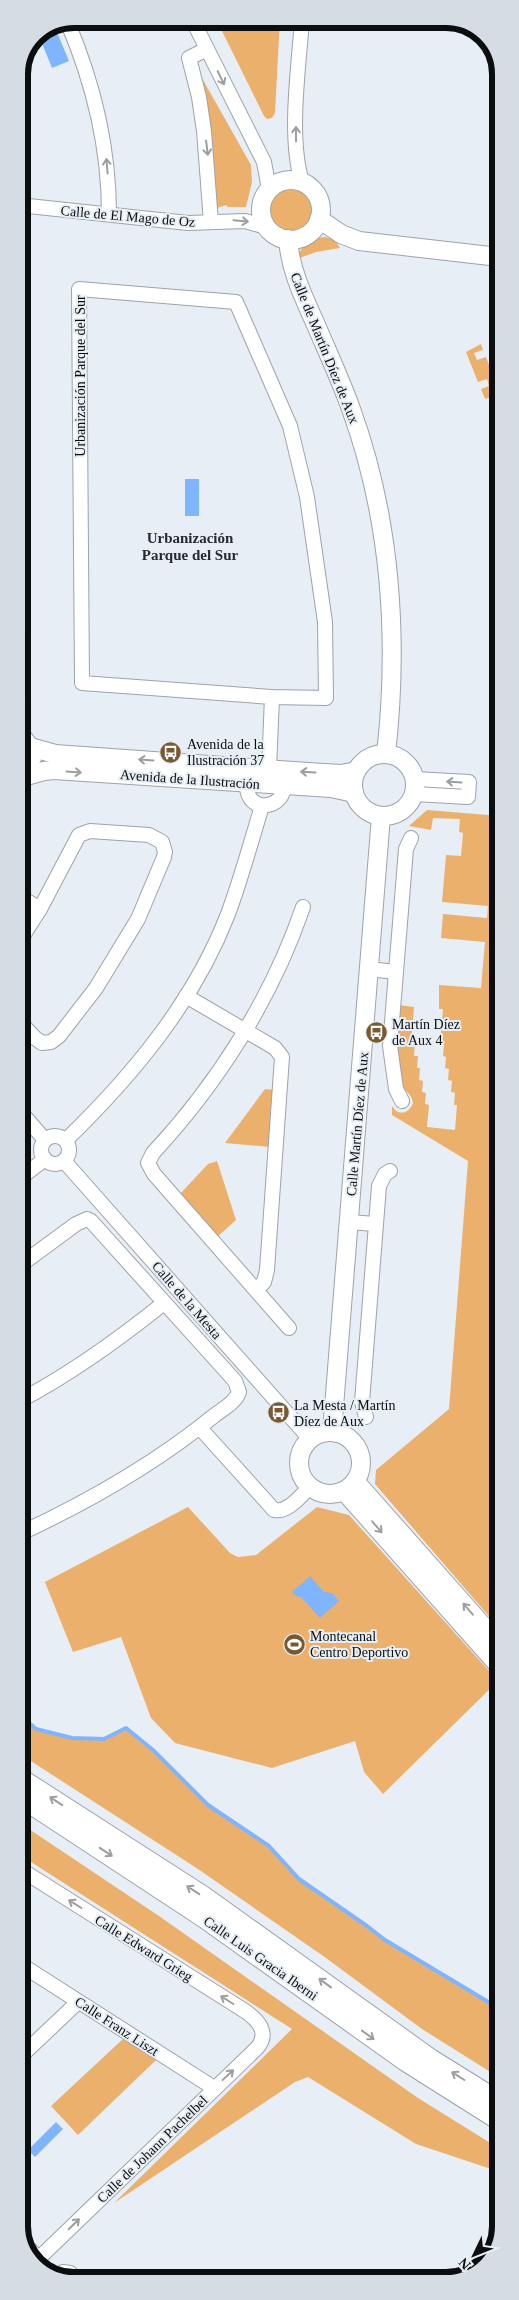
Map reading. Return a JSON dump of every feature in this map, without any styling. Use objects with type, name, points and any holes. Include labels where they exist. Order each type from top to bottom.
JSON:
[{"type":"main road","name":"Calle Luis Gracia Iberni","points":[[28,1783],[202,1895],[431,2059],[492,2097]]},
{"type":"main road","name":"Calle Luis Gracia Iberni","points":[[28,1803],[196,1913],[412,2067],[492,2117]]},
{"type":"street","points":[[70,28],[83,59],[97,107],[107,160],[109,214]]},
{"type":"street","points":[[196,28],[264,162],[269,189]]},
{"type":"street","points":[[302,28],[296,133],[297,160],[302,182]]},
{"type":"street","points":[[207,49],[189,58],[199,97],[204,131],[211,222]]},
{"type":"street","points":[[282,181],[302,182],[309,186],[318,198],[320,206],[319,219],[315,228],[305,236],[288,239],[278,237],[266,227],[262,218],[261,206],[269,189],[282,181]]},
{"type":"street","name":"Calle de El Mago de Oz","points":[[28,206],[188,223],[245,221],[266,227]]},
{"type":"street","points":[[319,219],[341,234],[359,241],[492,255]]},
{"type":"street","name":"Calle de Martín Díez de Aux","points":[[288,239],[290,258],[296,278],[341,381],[357,426],[376,497],[390,595],[392,641],[392,684],[386,754]]},
{"type":"street","name":"Urbanización Parque del Sur","points":[[79,289],[236,302],[290,426],[307,497],[325,622],[326,698],[272,697],[82,683],[79,289]]},
{"type":"street","points":[[268,770],[272,697]]},
{"type":"street","points":[[28,744],[32,762],[28,770]]},
{"type":"street","name":"Avenida de la Ilustración","points":[[30,747],[55,754],[268,770],[341,774],[356,771]]},
{"type":"street","points":[[386,754],[404,760],[413,771],[415,787],[409,804],[402,811],[392,815],[381,816],[365,810],[358,802],[354,793],[353,781],[356,771],[364,761],[370,757],[386,754]]},
{"type":"street","name":"Avenida de la Ilustración","points":[[28,778],[44,771],[54,770],[331,788],[354,793]]},
{"type":"street","points":[[268,770],[280,774],[284,786],[280,799],[268,806],[262,806],[256,804],[248,795],[247,783],[250,777],[268,770]]},
{"type":"street","points":[[66,1140],[137,1065],[186,996],[216,943],[228,915],[262,806]]},
{"type":"street","name":"Calle Martín Díez de Aux","points":[[332,1432],[381,816]]},
{"type":"street","points":[[28,928],[40,909],[76,838],[82,833],[90,831],[149,835],[162,842],[165,852],[164,857],[138,920],[96,988],[59,1036],[51,1042],[38,1041],[28,1030]]},
{"type":"street","points":[[402,1101],[396,1089],[390,1046],[406,848],[411,838]]},
{"type":"street","points":[[28,902],[40,909]]},
{"type":"street","points":[[289,1328],[154,1174],[148,1164],[153,1153],[214,1078],[244,1030],[282,959],[303,907]]},
{"type":"street","points":[[369,969],[395,972]]},
{"type":"street","points":[[186,996],[278,1050],[283,1061],[267,1270],[264,1282],[256,1290]]},
{"type":"street","points":[[28,1120],[45,1140]]},
{"type":"street","points":[[55,1136],[66,1140],[70,1150],[64,1161],[53,1164],[44,1159],[41,1151],[45,1140],[55,1136]]},
{"type":"street","points":[[28,1172],[44,1159]]},
{"type":"street","name":"Calle de la Mesta","points":[[64,1161],[310,1439]]},
{"type":"street","points":[[366,1417],[362,1402],[375,1224],[379,1186],[385,1174],[390,1171]]},
{"type":"street","points":[[28,1259],[76,1224],[87,1219],[96,1225],[238,1386],[238,1396],[200,1428],[109,1488],[28,1529]]},
{"type":"street","points":[[349,1222],[375,1224]]},
{"type":"street","points":[[28,1396],[108,1346],[164,1303]]},
{"type":"street","points":[[200,1428],[274,1510],[279,1511],[287,1508],[310,1487]]},
{"type":"street","points":[[332,1432],[349,1438],[357,1448],[361,1469],[350,1486],[328,1494],[310,1487],[302,1477],[299,1464],[300,1453],[310,1439],[320,1433],[332,1432]]},
{"type":"street","points":[[350,1486],[492,1637]]},
{"type":"street","points":[[350,1486],[492,1657]]},
{"type":"street","name":"Calle Edward Grieg","points":[[28,1874],[244,2011],[260,2023],[262,2032]]},
{"type":"street","name":"Calle Franz Liszt","points":[[28,1969],[214,2088]]},
{"type":"street","points":[[28,2049],[78,2002]]},
{"type":"street","name":"Calle de Johann Pachelbel","points":[[39,2257],[260,2044],[262,2032]]},
{"type":"shaded area","points":[[220,28],[280,28],[275,113],[272,118],[267,119]]},
{"type":"shaded area","points":[[194,64],[251,165],[252,182],[246,207],[227,207],[227,205],[213,209]]},
{"type":"shaded area","points":[[291,187],[304,191],[310,197],[314,210],[310,223],[304,229],[291,233],[278,229],[272,223],[268,210],[272,197],[278,191]]},
{"type":"shaded area","points":[[325,237],[335,240],[340,248],[316,252],[297,259],[307,243]]},
{"type":"shaded area","points":[[481,344],[483,350],[474,353],[477,360],[486,357],[492,373],[492,397],[485,399],[481,389],[489,386],[487,379],[478,382],[466,352]]},
{"type":"shaded area","points":[[427,810],[492,815],[492,1620],[375,1484],[376,1470],[449,1409],[468,1161],[392,1115],[392,1106],[396,1111],[404,1112],[413,1103],[403,1087],[398,1064],[399,1005],[414,1007],[411,1043],[415,1044],[414,1056],[418,1056],[417,1068],[420,1068],[419,1080],[423,1081],[422,1092],[426,1093],[425,1104],[429,1105],[427,1127],[455,1130],[457,1105],[454,1105],[455,1093],[451,1092],[452,1081],[448,1080],[449,1069],[445,1068],[444,1045],[440,1044],[443,1009],[439,1009],[439,985],[481,988],[485,942],[441,938],[443,914],[487,918],[488,906],[442,902],[446,855],[461,856],[463,833],[459,832],[460,819],[433,818],[431,830],[409,826]]},
{"type":"shaded area","points":[[265,1089],[275,1090],[270,1147],[225,1143]]},
{"type":"shaded area","points":[[217,1161],[236,1220],[217,1237],[180,1194],[208,1164]]},
{"type":"shaded area","name":"Montecanal Centro Deportivo","points":[[188,1507],[230,1553],[238,1557],[256,1555],[317,1507],[349,1515],[492,1674],[492,1687],[383,1794],[364,1772],[355,1741],[272,1768],[175,1743],[151,1718],[121,1637],[73,1652],[45,1582]]},
{"type":"shaded area","points":[[28,1722],[36,1729],[72,1738],[103,1739],[126,1728],[153,1750],[208,1805],[269,1846],[299,1879],[385,1940],[492,2004],[492,2073],[422,2029],[326,1958],[198,1869],[28,1759]]},
{"type":"shaded area","points":[[28,1828],[159,1916],[418,2098],[492,2144],[492,2169],[416,2144],[308,2077],[295,2082],[114,2203],[292,2029],[28,1860]]},
{"type":"shaded area","points":[[124,2038],[156,2060],[78,2135],[51,2106]]},
{"type":"water","points":[[56,31],[69,61],[52,68],[41,41]]},
{"type":"water","points":[[185,479],[199,479],[199,516],[185,516]]},
{"type":"water","points":[[310,1576],[324,1592],[332,1593],[339,1601],[320,1618],[301,1597],[296,1596],[292,1592]]},
{"type":"water","points":[[56,2122],[63,2129],[35,2157],[28,2150]]},
{"type":"waterway","points":[[28,1722],[36,1729],[72,1738],[104,1739],[126,1728],[153,1750],[208,1805],[269,1846],[299,1879],[385,1940],[492,2004]]},
{"type":"place","name":"Avenida de la Ilustración 37","points":[[171,752]]},
{"type":"place","name":"Martín Díez de Aux 4","points":[[376,1032]]},
{"type":"place","name":"La Mesta / Martín Díez de Aux","points":[[278,1413]]},
{"type":"place","name":"Montecanal Centro Deportivo","points":[[294,1644]]},
{"type":"district","name":"Urbanización Parque del Sur","points":[[190,546]]}]
